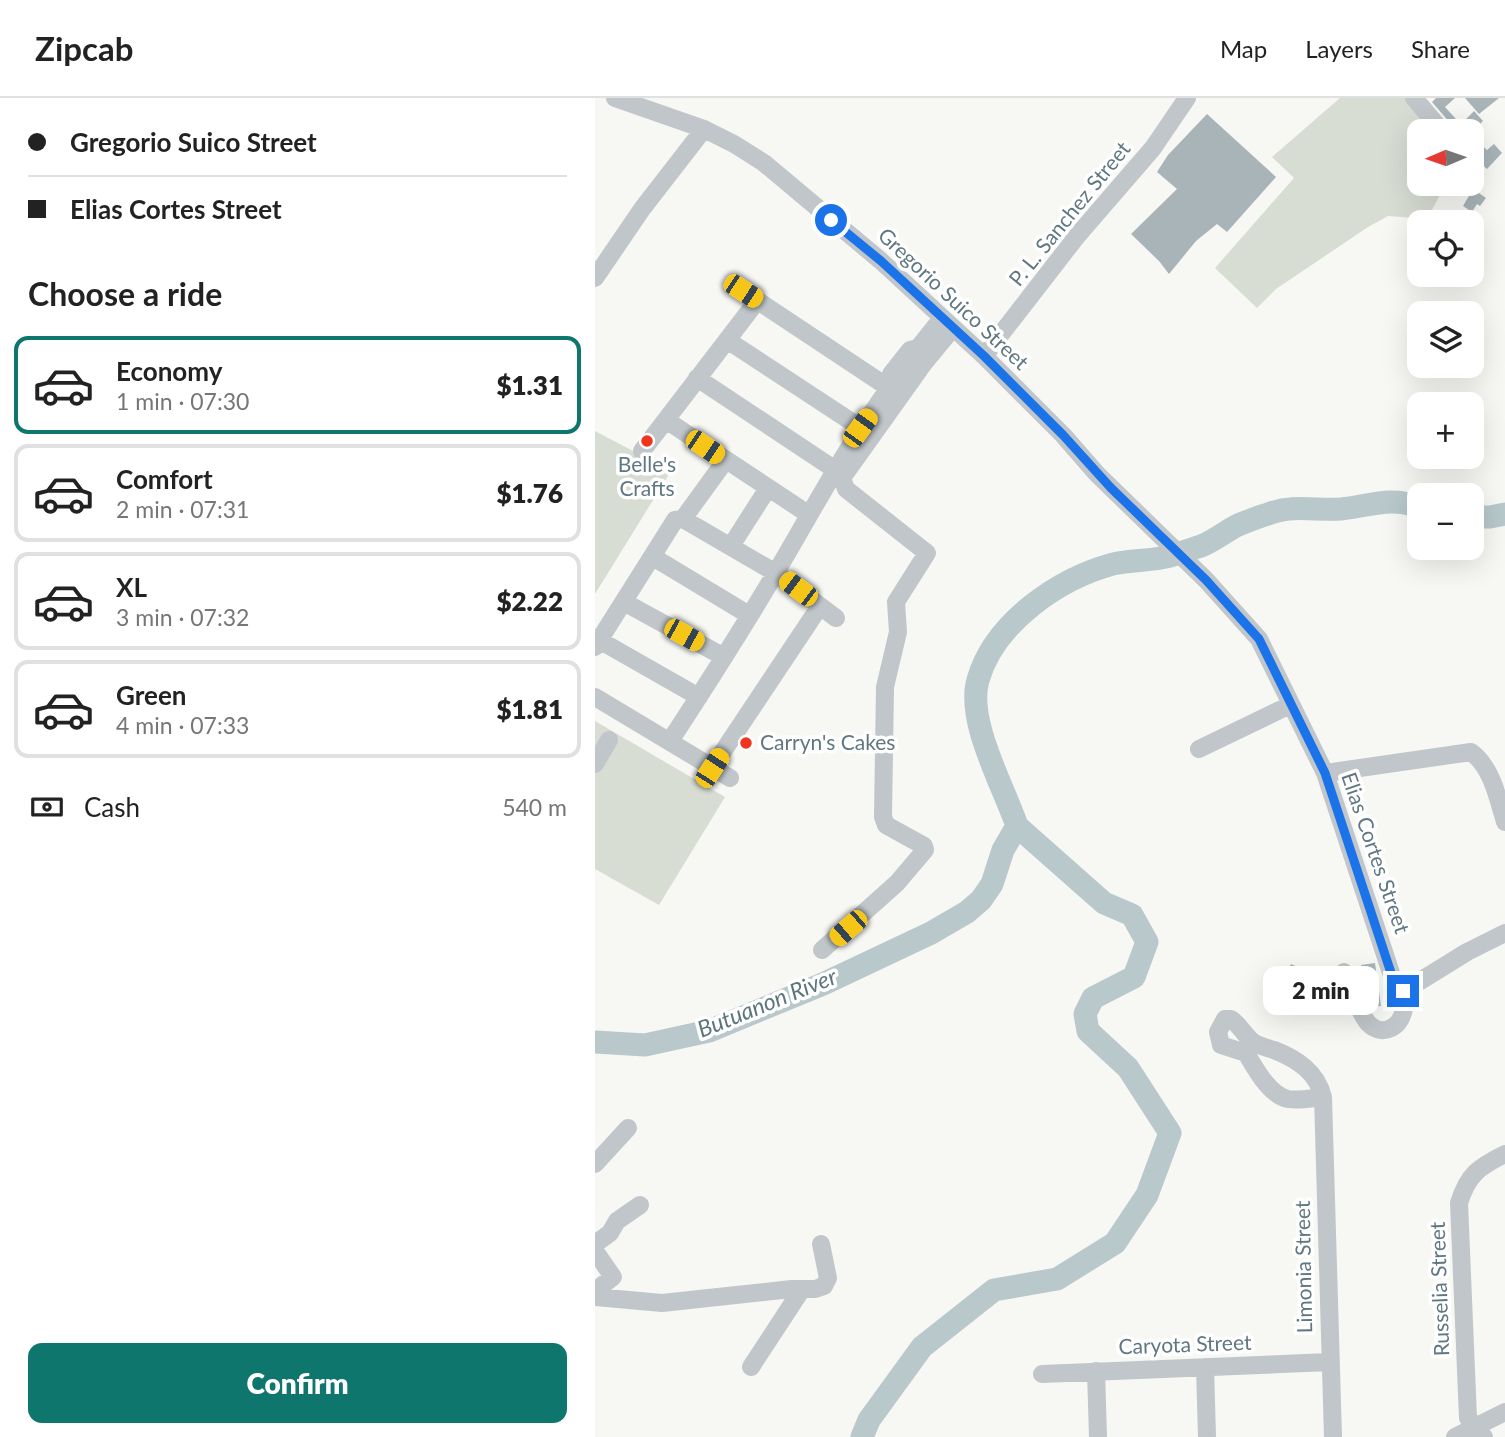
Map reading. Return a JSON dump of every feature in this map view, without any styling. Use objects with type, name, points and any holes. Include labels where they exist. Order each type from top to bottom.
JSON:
[{"type":"street","name":"Gregorio Suico Street","points":[[615,98],[704,129],[764,163],[881,261],[984,356],[1158,534]]},
{"type":"street","name":"P. L. Sanchez Street","points":[[984,356],[1077,236],[1153,148],[1187,98]]},
{"type":"street","points":[[1414,98],[1432,119]]},
{"type":"street","points":[[595,278],[642,209],[704,129]]},
{"type":"street","points":[[642,451],[727,340],[750,296],[891,386],[901,385],[919,359],[918,348],[948,323]]},
{"type":"street","points":[[822,950],[897,883],[925,850],[924,846],[886,825],[883,817],[885,687],[898,632],[895,607],[927,553],[846,489],[842,478],[924,363],[948,323]]},
{"type":"street","points":[[727,340],[860,428]]},
{"type":"street","points":[[698,378],[834,469]]},
{"type":"street","points":[[670,741],[776,573],[834,469],[891,386]]},
{"type":"street","points":[[666,420],[808,514]]},
{"type":"street","points":[[683,519],[725,461]]},
{"type":"street","points":[[731,546],[768,488]]},
{"type":"street","points":[[698,697],[597,644],[675,520],[683,519],[776,573],[836,618]]},
{"type":"street","name":"Elias Cortes Street","points":[[1158,534],[1206,580],[1259,639],[1325,773],[1396,988],[1403,991]]},
{"type":"street","points":[[653,557],[749,615]]},
{"type":"street","points":[[624,602],[724,657]]},
{"type":"street","points":[[712,768],[820,606]]},
{"type":"street","points":[[595,697],[730,778]]},
{"type":"street","points":[[1199,749],[1290,705]]},
{"type":"street","points":[[595,764],[610,740]]},
{"type":"street","points":[[1325,773],[1471,752],[1480,758],[1486,770],[1505,822]]},
{"type":"street","points":[[1344,972],[1367,1022],[1376,1029],[1385,1031],[1394,1028],[1404,1009],[1403,991],[1462,955],[1505,933]]},
{"type":"street","name":"Limonia Street","points":[[1323,1097],[1290,1100],[1278,1096],[1249,1047],[1286,1055],[1306,1068],[1319,1082],[1323,1097],[1333,1437]]},
{"type":"street","points":[[595,1164],[628,1128]]},
{"type":"street","name":"Russelia Street","points":[[1479,1432],[1468,1418],[1459,1203],[1469,1178],[1480,1167],[1505,1154]]},
{"type":"street","points":[[595,1244],[610,1233],[617,1221],[640,1205]]},
{"type":"street","points":[[595,1297],[662,1303],[815,1289],[824,1286],[828,1278],[821,1244]]},
{"type":"street","points":[[595,1251],[613,1277],[595,1291]]},
{"type":"street","points":[[751,1367],[802,1289]]},
{"type":"street","name":"Caryota Street","points":[[1042,1374],[1329,1362]]},
{"type":"street","points":[[1205,1367],[1207,1437]]},
{"type":"street","points":[[1096,1371],[1098,1437]]},
{"type":"street","points":[[1455,1437],[1479,1432],[1505,1412]]},
{"type":"shaded area","points":[[1340,98],[1408,98],[1426,119],[1407,119],[1407,196],[1439,196],[1432,210],[1407,210],[1407,217],[1388,216],[1368,227],[1276,289],[1257,308],[1215,268],[1294,178],[1272,157]]},
{"type":"shaded area","points":[[595,431],[671,471],[595,594]]},
{"type":"shaded area","points":[[595,721],[725,797],[659,905],[595,869]]},
{"type":"building","points":[[1436,98],[1455,98],[1445,107],[1456,119],[1447,119],[1432,102]]},
{"type":"building","points":[[1465,98],[1499,98],[1479,114]]},
{"type":"building","points":[[1474,111],[1481,119],[1466,119]]},
{"type":"building","points":[[1207,114],[1276,177],[1227,232],[1217,224],[1196,241],[1169,274],[1131,234],[1177,189],[1157,172],[1168,155]]},
{"type":"building","points":[[1494,144],[1502,153],[1487,169],[1484,166],[1484,147],[1487,150]]},
{"type":"building","points":[[1469,196],[1486,198],[1473,210],[1463,206]]},
{"type":"building","points":[[1375,963],[1381,1006],[1371,1007],[1365,993],[1361,965]]},
{"type":"building","points":[[1291,964],[1304,970],[1298,983],[1320,994],[1315,1003],[1268,981],[1274,967],[1287,973]]},
{"type":"waterway","name":"Butuanon River","points":[[595,1042],[645,1045],[709,1031],[823,984],[931,933],[967,912],[981,900],[992,884],[1003,850],[1017,826],[982,734],[977,715],[978,680],[986,659],[998,640],[1013,622],[1050,592],[1071,580],[1113,564],[1166,557],[1201,546],[1238,525],[1278,511],[1341,509],[1389,502],[1407,504]]},
{"type":"waterway","name":"Butuanon River","points":[[1484,517],[1505,514]]},
{"type":"waterway","points":[[862,1437],[869,1420],[922,1347],[994,1290],[1057,1279],[1115,1243],[1147,1195],[1170,1133],[1128,1068],[1088,1031],[1085,1014],[1093,998],[1134,977],[1147,942],[1132,915],[1104,903],[1017,826]]},
{"type":"place","name":"Belle's Crafts","points":[[647,441]]},
{"type":"place","name":"Carryn's Cakes","points":[[746,743]]},
{"type":"route","points":[[831,220],[881,261],[984,356],[1063,435],[1097,474],[1206,580],[1259,639],[1325,773],[1396,988],[1403,991]]}]
